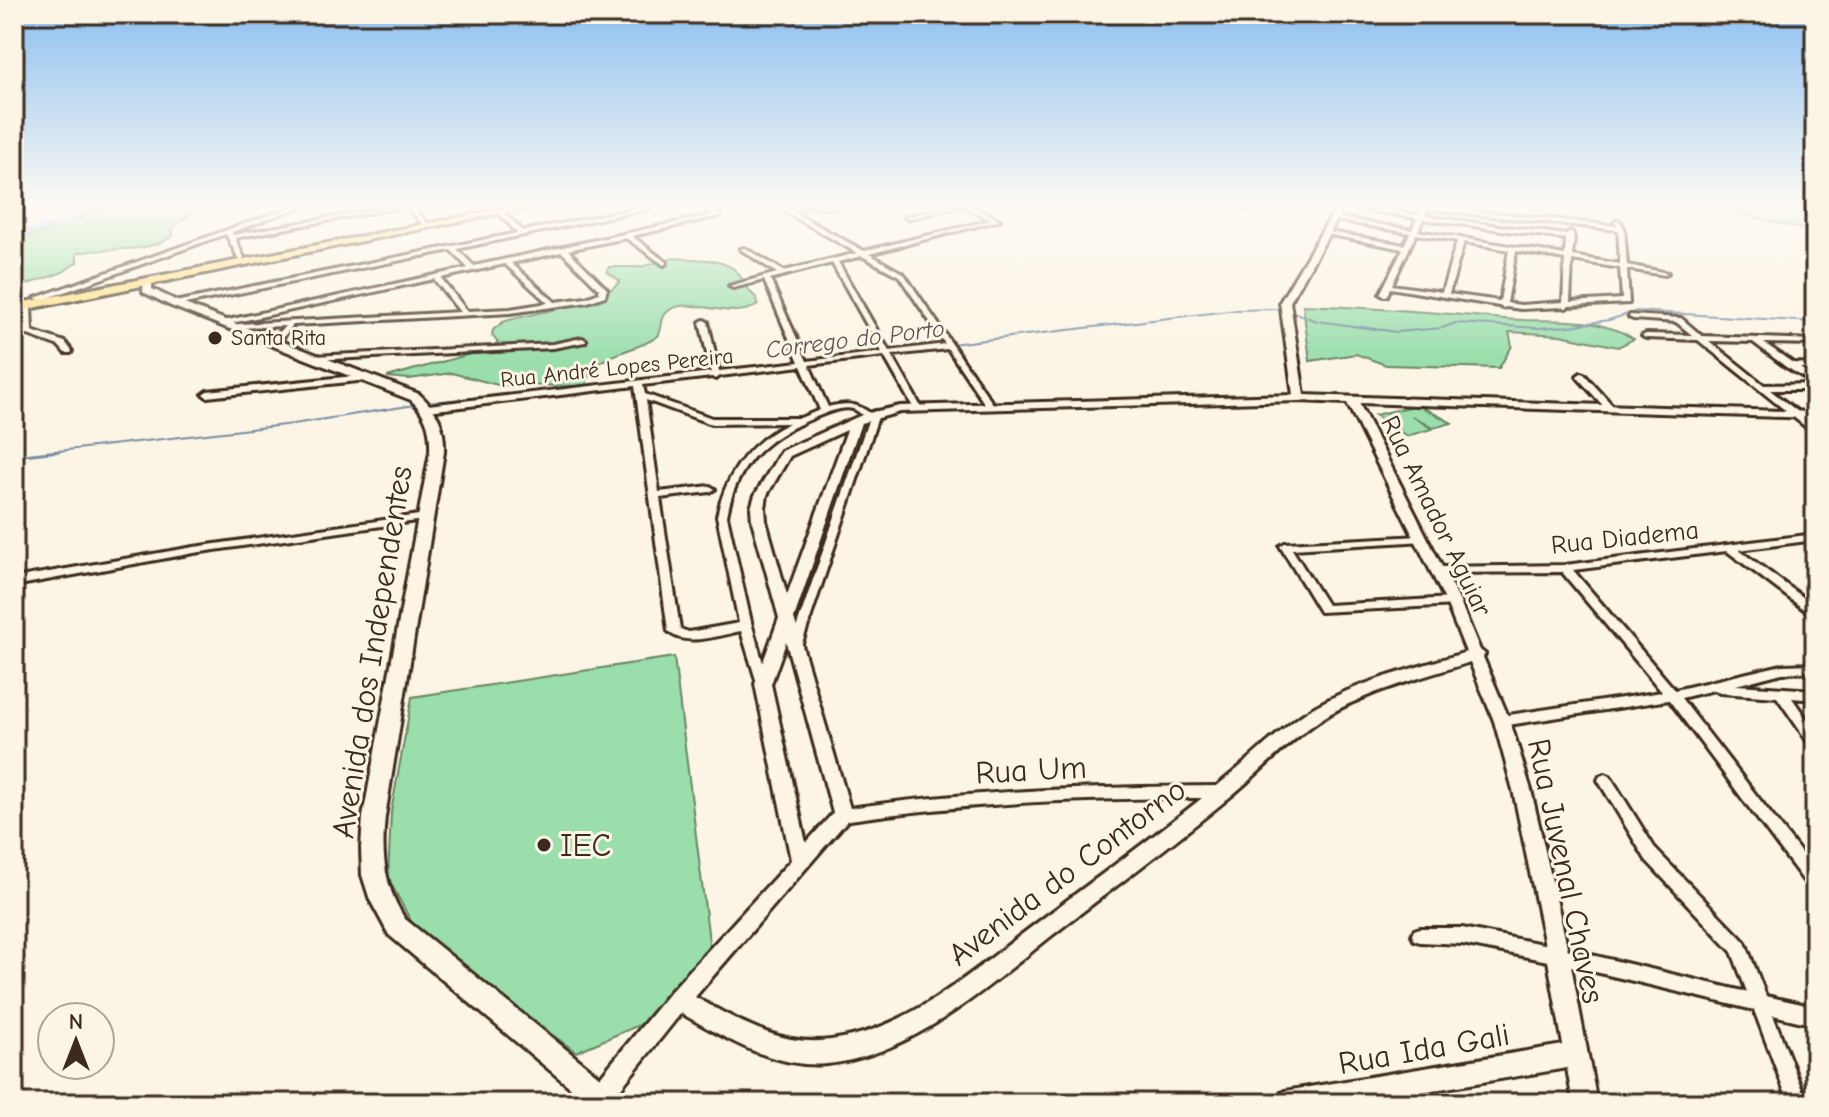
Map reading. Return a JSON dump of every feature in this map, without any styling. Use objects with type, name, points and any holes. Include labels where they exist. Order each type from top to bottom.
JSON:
[{"type":"main road","points":[[26,304],[240,258]]},
{"type":"main road","points":[[102,289],[150,289],[189,274],[262,258]]},
{"type":"main road","points":[[150,289],[174,271]]},
{"type":"main road","points":[[150,289],[175,304],[415,397],[428,408]]},
{"type":"main road","name":"Avenida dos Independentes","points":[[428,408],[438,427],[438,440],[374,817],[372,878],[383,906],[397,927],[600,1100]]},
{"type":"street","points":[[68,351],[62,344],[28,332],[26,304],[160,258]]},
{"type":"street","points":[[175,304],[403,258]]},
{"type":"street","points":[[463,258],[474,270]]},
{"type":"street","points":[[229,325],[529,258]]},
{"type":"street","points":[[229,325],[465,313],[596,298],[603,292],[572,258]]},
{"type":"street","points":[[658,258],[664,263]]},
{"type":"street","points":[[758,258],[782,273]]},
{"type":"street","points":[[733,286],[845,258]]},
{"type":"street","points":[[874,258],[902,275],[989,404]]},
{"type":"street","points":[[1299,398],[1285,302],[1310,258]]},
{"type":"street","points":[[1400,258],[1386,290],[1503,306],[1566,306],[1626,301],[1624,258]]},
{"type":"street","points":[[1445,296],[1456,258]]},
{"type":"street","points":[[1503,306],[1511,258]]},
{"type":"street","points":[[1566,306],[1569,258]]},
{"type":"street","points":[[1570,258],[1665,273]]},
{"type":"street","points":[[834,261],[917,407]]},
{"type":"street","points":[[508,263],[554,305]]},
{"type":"street","points":[[437,278],[465,313]]},
{"type":"street","points":[[766,278],[825,411]]},
{"type":"street","points":[[1633,317],[1678,320],[1815,430]]},
{"type":"street","points":[[704,322],[716,375]]},
{"type":"street","points":[[274,343],[291,323]]},
{"type":"street","points":[[1646,336],[1815,342]]},
{"type":"street","points":[[313,358],[553,346],[582,340]]},
{"type":"street","points":[[1755,340],[1815,385]]},
{"type":"street","name":"Rua André Lopes Pereira","points":[[428,408],[516,396],[640,390],[716,375],[950,345]]},
{"type":"street","points":[[1789,365],[1815,366]]},
{"type":"street","points":[[1581,376],[1610,408]]},
{"type":"street","points":[[207,394],[364,378]]},
{"type":"street","points":[[1763,387],[1815,385]]},
{"type":"street","points":[[640,390],[711,421],[806,420]]},
{"type":"street","points":[[640,390],[674,631],[689,636],[746,626]]},
{"type":"street","points":[[600,1100],[678,1000],[843,815],[759,521],[761,495],[785,454],[866,417],[917,407],[989,404],[1299,398],[1815,415]]},
{"type":"street","name":"Rua Amador Aguiar","points":[[1351,399],[1477,654]]},
{"type":"street","points":[[801,862],[763,684],[746,626],[722,516],[726,498],[758,445],[825,411],[853,406],[866,417]]},
{"type":"street","points":[[763,684],[866,417]]},
{"type":"street","points":[[796,646],[866,417]]},
{"type":"street","points":[[656,495],[733,486]]},
{"type":"street","points":[[710,489],[726,498]]},
{"type":"street","points":[[14,582],[194,550],[426,517]]},
{"type":"street","name":"Rua Diadema","points":[[1438,570],[1565,568],[1815,537]]},
{"type":"street","points":[[1421,539],[1285,546],[1324,609],[1453,602]]},
{"type":"street","points":[[1731,549],[1813,610]]},
{"type":"street","points":[[1565,568],[1672,695],[1815,883]]},
{"type":"street","name":"Rua Juvenal Chaves","points":[[1477,654],[1502,721],[1522,790],[1558,955],[1585,1103]]},
{"type":"street","name":"Avenida do Contorno","points":[[678,1000],[750,1037],[807,1053],[831,1051],[903,1029],[952,1000],[1223,792],[1309,719],[1355,695],[1477,654]]},
{"type":"street","points":[[1502,721],[1672,695],[1782,669],[1815,668]]},
{"type":"street","points":[[1710,687],[1815,695]]},
{"type":"street","points":[[1782,694],[1815,741]]},
{"type":"street","points":[[1605,780],[1651,855],[1739,947],[1763,1003],[1798,1103]]},
{"type":"street","name":"Rua Um","points":[[843,815],[890,807],[1021,798],[1223,792]]},
{"type":"street","points":[[1420,935],[1462,936],[1558,955],[1815,1016]]},
{"type":"street","name":"Rua Ida Gali","points":[[1285,1103],[1574,1055]]},
{"type":"green space","points":[[14,258],[77,258],[77,262],[63,272],[14,289]]},
{"type":"green space","points":[[674,258],[725,264],[738,273],[757,298],[758,305],[735,311],[685,305],[675,307],[664,315],[658,336],[595,366],[586,386],[498,385],[452,373],[409,379],[387,377],[492,348],[498,343],[492,335],[493,330],[503,322],[597,297],[620,281],[607,272],[609,267],[640,267]]},
{"type":"green space","points":[[1303,305],[1571,321],[1604,326],[1634,339],[1618,347],[1560,335],[1509,332],[1512,346],[1499,368],[1386,365],[1356,354],[1310,361]]},
{"type":"green space","points":[[1418,405],[1452,423],[1433,428],[1412,416],[1432,429],[1407,436],[1375,415]]},
{"type":"green space","name":"IEC","points":[[674,657],[710,949],[644,1023],[576,1052],[433,947],[413,925],[388,878],[391,812],[412,697]]},
{"type":"waterway","name":"Corrego do Porto","points":[[951,344],[1237,310],[1281,309]]},
{"type":"waterway","name":"Corrego do Porto","points":[[1290,311],[1317,321],[1397,332],[1442,328],[1456,323],[1538,328],[1570,326],[1609,320],[1637,311],[1815,322]]},
{"type":"waterway","name":"Corrego do Porto","points":[[433,402],[602,385]]},
{"type":"waterway","points":[[41,453],[293,424],[415,405]]},
{"type":"waterway","points":[[41,453],[59,451]]},
{"type":"waterway","points":[[14,456],[41,453]]},
{"type":"place","name":"Santa Rita","points":[[215,338]]},
{"type":"place","name":"IEC","points":[[544,845]]}]
